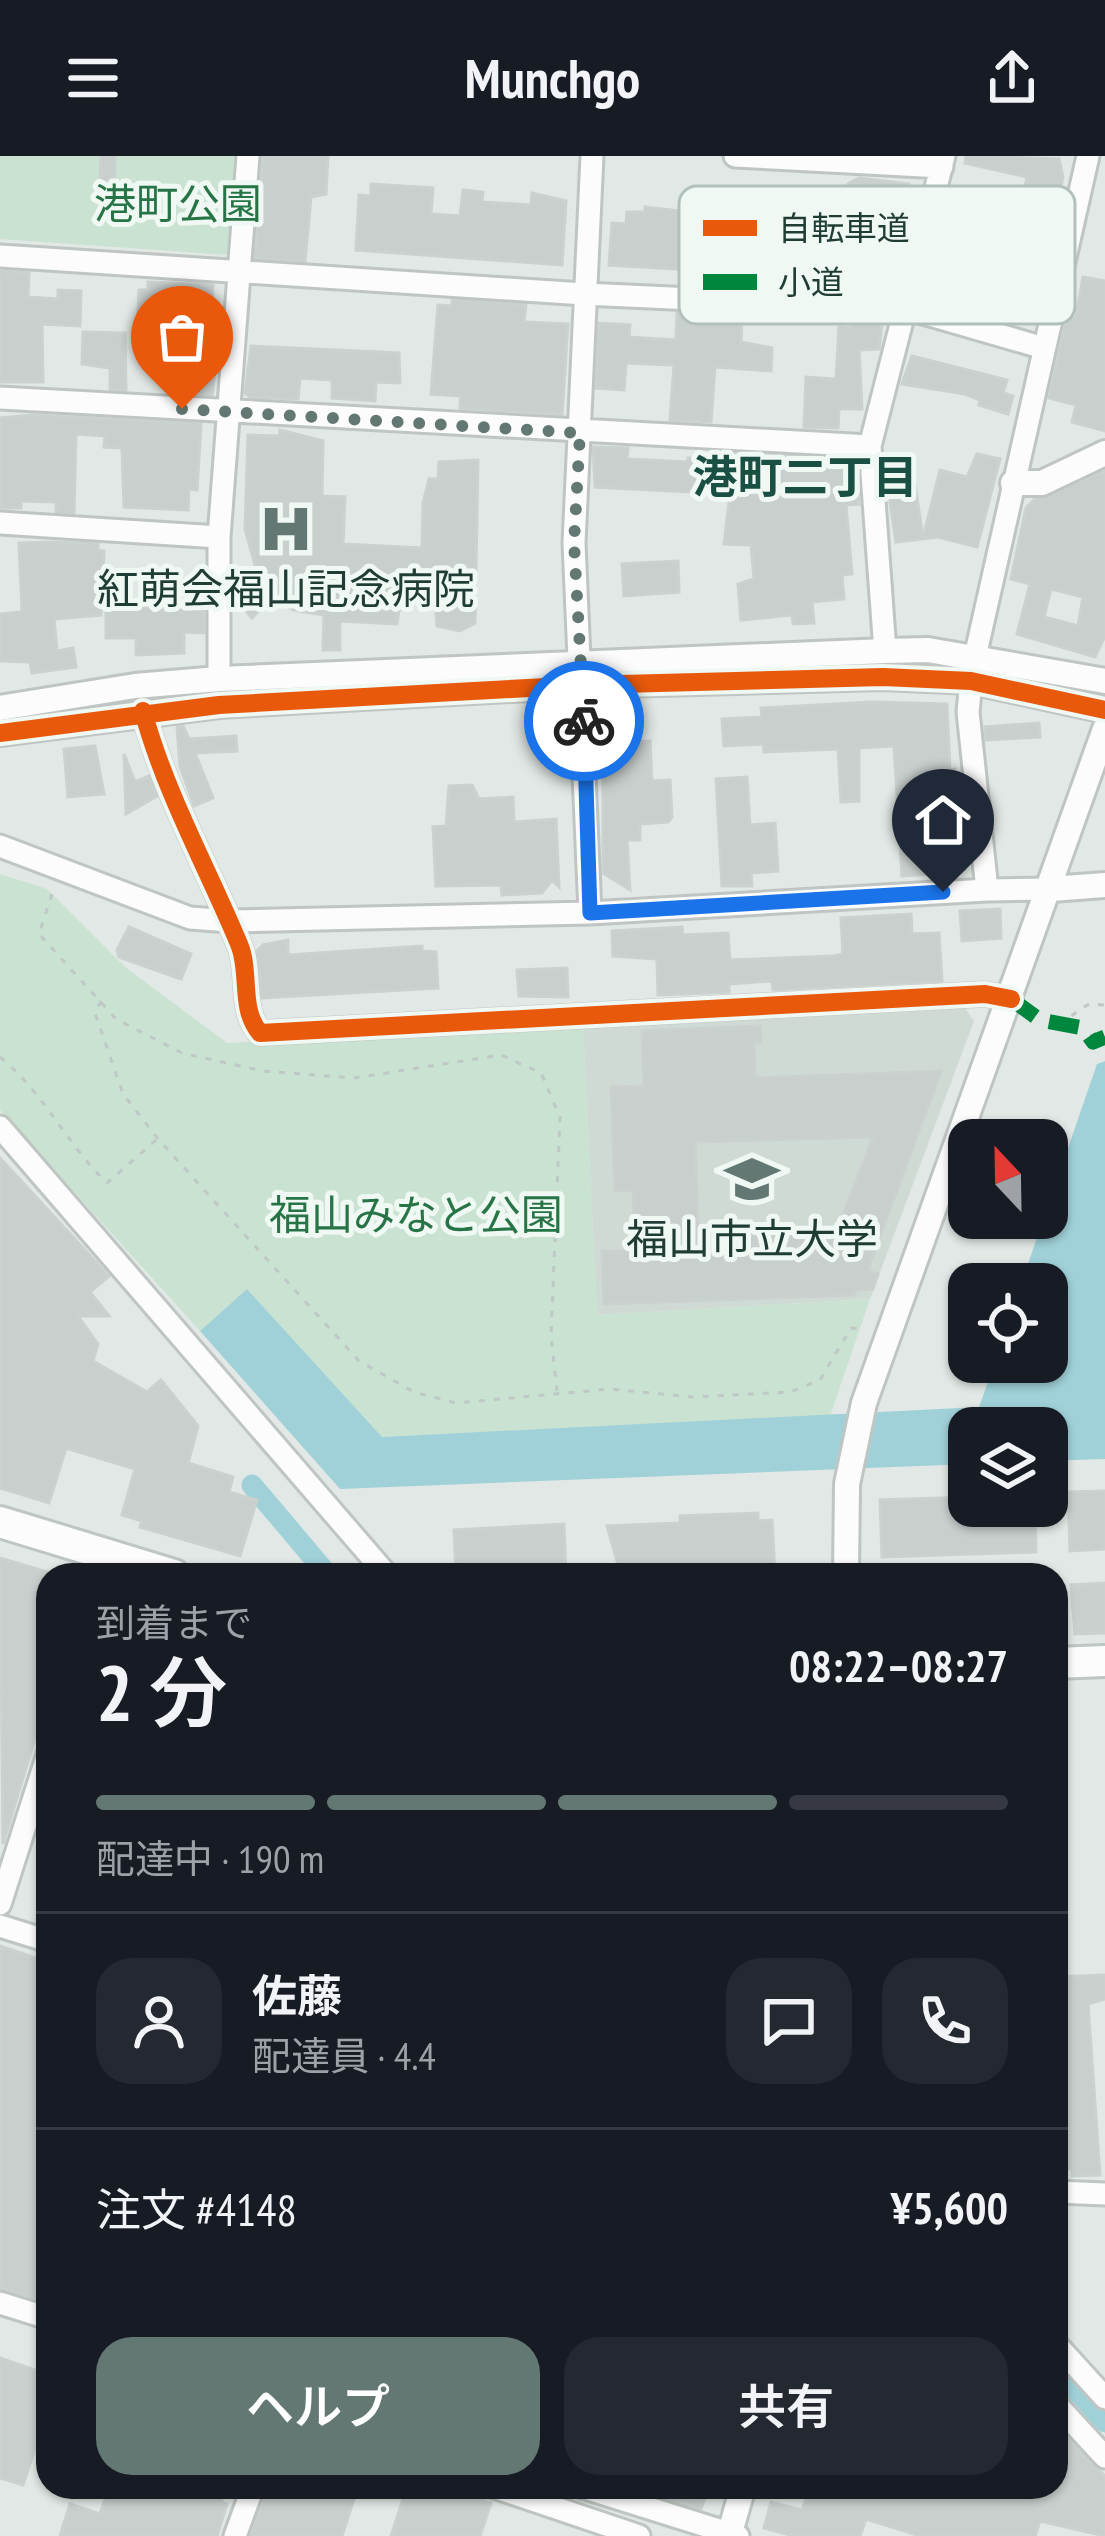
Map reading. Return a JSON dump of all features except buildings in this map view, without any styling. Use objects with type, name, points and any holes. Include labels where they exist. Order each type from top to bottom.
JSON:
[{"type":"main road","points":[[0,1522],[101,1563]]},
{"type":"main road","points":[[1068,1663],[1105,1661]]},
{"type":"street","points":[[219,680],[219,537],[248,156]]},
{"type":"street","points":[[590,913],[574,543],[592,156]]},
{"type":"street","points":[[735,156],[943,161]]},
{"type":"street","points":[[1075,214],[1088,156]]},
{"type":"street","points":[[0,256],[679,298]]},
{"type":"street","points":[[885,650],[870,446],[905,324]]},
{"type":"street","points":[[961,324],[1045,348]]},
{"type":"street","points":[[987,890],[968,712],[973,669],[1050,324]]},
{"type":"street","points":[[0,398],[870,446]]},
{"type":"street","points":[[1013,483],[1042,483],[1105,453]]},
{"type":"street","points":[[0,523],[219,537]]},
{"type":"street","points":[[0,733],[143,711],[885,650],[973,669],[1105,710]]},
{"type":"street","points":[[0,708],[135,686],[219,680],[583,674],[928,676],[973,669],[1105,681]]},
{"type":"street","points":[[143,711],[242,951],[250,1022],[260,1033],[964,995],[1011,999]]},
{"type":"street","points":[[846,1563],[847,1484],[864,1402],[1052,889],[1105,729]]},
{"type":"street","points":[[0,845],[190,918],[229,921],[590,913],[1105,885]]},
{"type":"street","points":[[0,1127],[377,1563]]},
{"type":"street","points":[[0,1904],[36,1792]]},
{"type":"street","points":[[0,1926],[36,1938]]},
{"type":"street","points":[[1068,2192],[1105,2194]]},
{"type":"street","points":[[0,2303],[36,2314]]},
{"type":"street","points":[[1068,2356],[1104,2390]]},
{"type":"street","points":[[1068,2417],[1105,2457]]},
{"type":"street","points":[[236,2536],[249,2499]]},
{"type":"street","points":[[530,2499],[639,2536]]},
{"type":"street","points":[[620,2499],[732,2535],[740,2499]]},
{"type":"path","points":[[52,894],[39,934],[116,1019],[182,1053],[263,1071],[354,1078],[501,1055],[541,1073],[560,1117],[551,1336],[557,1391]]},
{"type":"path","points":[[101,1001],[95,1013],[123,1094],[158,1139],[359,1361],[413,1392],[456,1403],[610,1389],[693,1396],[790,1393],[820,1380],[851,1328],[887,1332]]},
{"type":"path","points":[[1059,1024],[1089,1004],[1105,1005]]},
{"type":"path","points":[[0,1057],[43,1100],[68,1146],[107,1183],[158,1139]]},
{"type":"shaded area","name":"福山市立大学","points":[[963,1005],[974,1021],[870,1299],[597,1315],[583,1024]]},
{"type":"green space","name":"港町公園","points":[[0,156],[235,156],[229,255],[0,239]]},
{"type":"green space","name":"福山みなと公園","points":[[0,874],[47,889],[125,967],[227,1043],[583,1024],[597,1315],[870,1299],[830,1416],[381,1437],[247,1289],[200,1331],[0,1110]]},
{"type":"water","points":[[1105,1061],[1105,1459],[1068,1460],[1068,1407],[979,1407],[988,1383],[1068,1383],[1068,1263],[1028,1263],[1037,1239],[1068,1239],[1068,1148],[1097,1064]]},
{"type":"water","points":[[247,1289],[382,1437],[948,1409],[948,1465],[340,1489],[200,1331]]},
{"type":"waterway","points":[[252,1485],[318,1563]]},
{"type":"waterway","points":[[1068,2381],[1105,2422]]},
{"type":"marked path","points":[[1011,999],[1040,1020],[1083,1028],[1093,1042],[1105,1037]]},
{"type":"cycle path","points":[[0,733],[219,705],[583,685],[883,677],[971,681],[1105,710]]},
{"type":"cycle path","points":[[143,711],[175,800],[239,944],[247,1002],[260,1033],[985,994],[1011,999]]},
{"type":"way so far","points":[[182,409],[580,433],[574,543],[584,721]]},
{"type":"place","name":"紅萌会福山記念病院","points":[[286,529]]},
{"type":"place","name":"福山市立大学","points":[[752,1179]]},
{"type":"district","name":"港町二丁目","points":[[805,477]]},
{"type":"route","points":[[584,721],[590,913],[943,892]]}]
